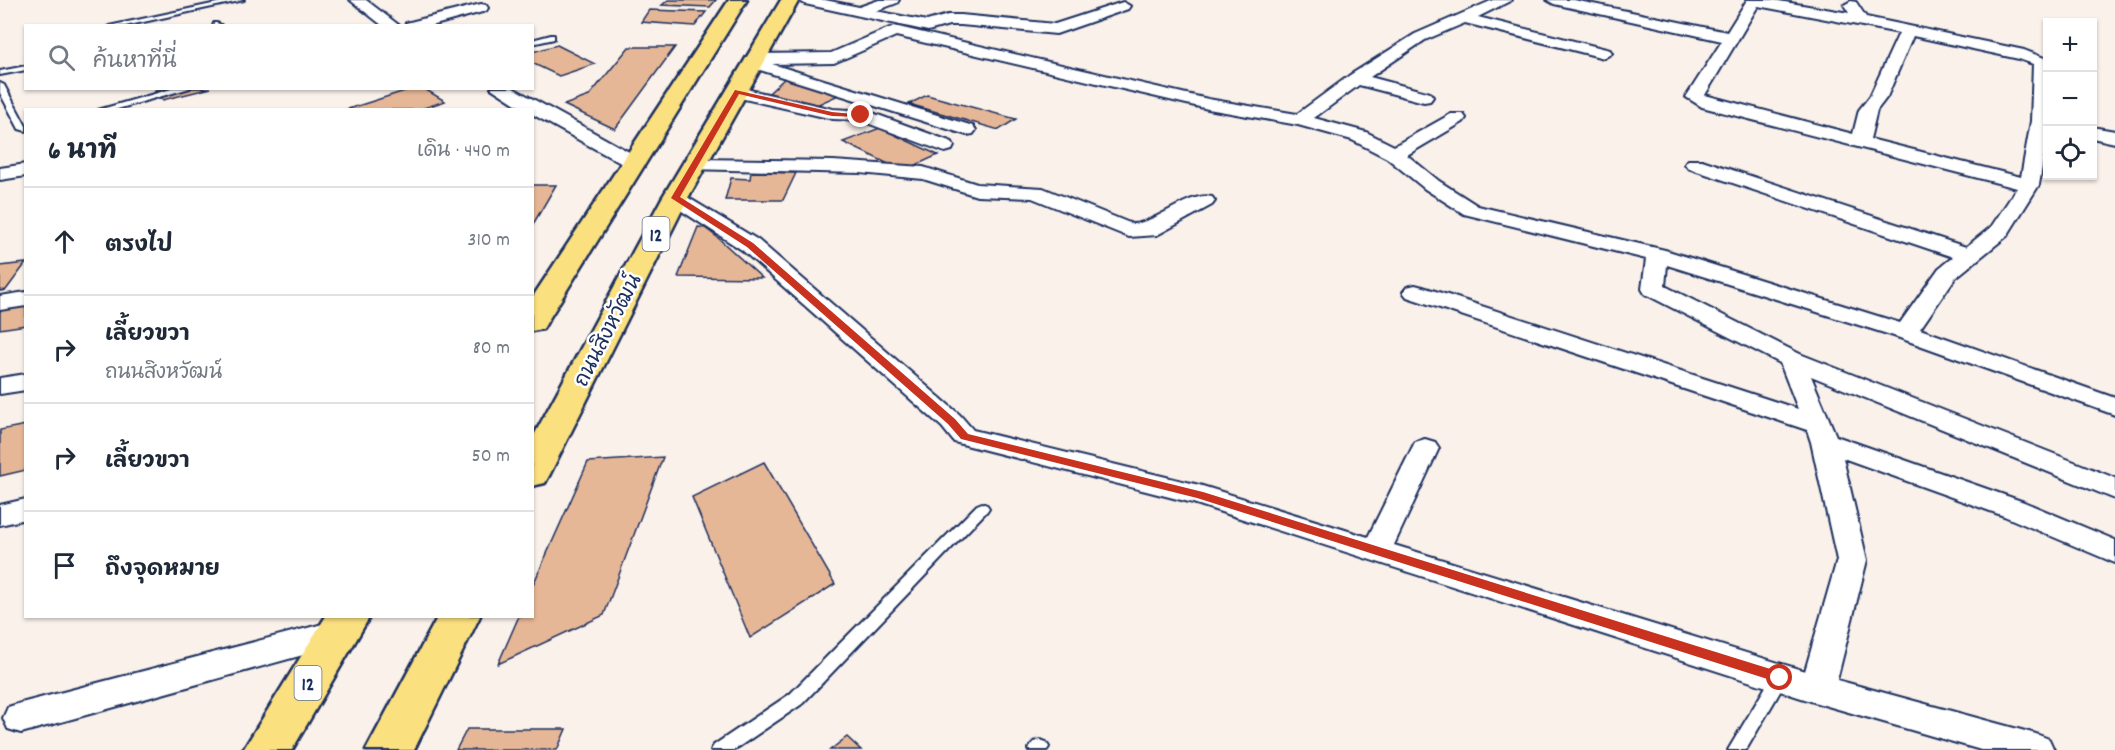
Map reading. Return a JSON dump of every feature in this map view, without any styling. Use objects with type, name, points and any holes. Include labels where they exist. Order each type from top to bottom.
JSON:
[{"type":"main road","points":[[534,319],[738,0]]},
{"type":"main road","name":"ถนนสิงหวัฒน์","points":[[534,470],[675,198],[790,0]]},
{"type":"main road","points":[[390,750],[458,618]]},
{"type":"main road","name":"12","points":[[267,750],[344,625]]},
{"type":"street","points":[[357,0],[390,24]]},
{"type":"street","points":[[805,0],[1085,60]]},
{"type":"street","points":[[860,12],[892,0]]},
{"type":"street","points":[[1554,0],[1731,38]]},
{"type":"street","points":[[1848,0],[1861,20]]},
{"type":"street","points":[[1300,120],[1356,79],[1420,37],[1499,1]]},
{"type":"street","points":[[2029,185],[1708,103],[1695,97],[1754,2],[1861,20],[2024,55],[2041,62],[2043,102]]},
{"type":"street","points":[[1030,41],[1056,29],[1123,6]]},
{"type":"street","points":[[419,24],[481,8]]},
{"type":"street","points":[[1464,18],[1604,53]]},
{"type":"street","points":[[928,26],[948,20],[961,20],[1056,29]]},
{"type":"street","points":[[756,61],[834,58],[894,31],[1208,104],[1300,120],[1359,136],[1394,154],[1432,185],[1471,210],[1657,255],[1906,332],[2115,407]]},
{"type":"street","points":[[1860,143],[1868,110],[1878,96],[1907,31]]},
{"type":"street","points":[[756,61],[967,130]]},
{"type":"street","points":[[1356,79],[1424,98]]},
{"type":"street","points":[[503,90],[633,162]]},
{"type":"street","points":[[737,92],[832,114],[861,115],[945,146]]},
{"type":"street","points":[[1394,154],[1456,118]]},
{"type":"street","points":[[1906,332],[1947,273],[1999,231],[2029,185],[2043,126]]},
{"type":"street","points":[[2097,133],[2115,137]]},
{"type":"street","points":[[1695,164],[1969,255]]},
{"type":"street","points":[[695,165],[874,168],[919,172],[981,191],[1036,192],[1129,231],[1139,232],[1149,230],[1205,201]]},
{"type":"street","points":[[0,174],[24,170]]},
{"type":"street","points":[[675,198],[750,245],[951,421],[964,436],[1199,495],[1816,689],[2036,750]]},
{"type":"street","points":[[1657,255],[1653,289],[1791,359],[2115,489]]},
{"type":"street","points":[[1415,292],[1822,433],[2014,509],[2115,552]]},
{"type":"street","points":[[0,303],[24,299]]},
{"type":"street","points":[[1791,359],[1822,433],[1852,560],[1816,689]]},
{"type":"street","points":[[0,386],[24,382]]},
{"type":"street","points":[[1376,551],[1425,447]]},
{"type":"street","points":[[0,515],[24,509]]},
{"type":"street","points":[[21,718],[344,625]]},
{"type":"lane","points":[[122,24],[241,0]]},
{"type":"lane","points":[[534,42],[551,38]]},
{"type":"lane","points":[[0,73],[24,68]]},
{"type":"lane","points":[[0,85],[24,129]]},
{"type":"lane","points":[[140,90],[146,98]]},
{"type":"lane","points":[[109,108],[178,90]]},
{"type":"lane","points":[[720,750],[796,699],[982,508]]},
{"type":"lane","points":[[1737,750],[1780,678]]},
{"type":"building","points":[[668,0],[716,0],[710,7],[662,5]]},
{"type":"building","points":[[649,10],[706,12],[695,26],[641,22]]},
{"type":"building","points":[[557,45],[595,64],[559,76],[534,64],[534,51]]},
{"type":"building","points":[[629,47],[675,47],[615,129],[564,105],[589,96]]},
{"type":"building","points":[[786,77],[841,94],[812,107],[768,94]]},
{"type":"building","points":[[158,90],[203,90],[163,100],[155,91]]},
{"type":"building","points":[[408,90],[426,90],[445,101],[424,108],[351,108]]},
{"type":"building","points":[[927,95],[1016,119],[999,130],[909,104]]},
{"type":"building","points":[[880,128],[938,155],[903,171],[843,142]]},
{"type":"building","points":[[751,172],[796,173],[783,200],[725,200],[731,178],[750,179]]},
{"type":"building","points":[[534,185],[556,185],[534,223]]},
{"type":"building","points":[[698,227],[705,228],[717,237],[762,278],[678,277]]},
{"type":"building","points":[[24,263],[6,290],[0,291],[0,266]]},
{"type":"building","points":[[24,302],[24,325],[0,329],[0,309]]},
{"type":"building","points":[[24,425],[24,470],[0,476],[0,430]]},
{"type":"building","points":[[663,457],[604,615],[498,664],[518,618],[534,618],[534,583],[588,462]]},
{"type":"building","points":[[764,462],[835,584],[750,638],[692,497]]},
{"type":"building","points":[[467,729],[566,729],[557,750],[456,750]]},
{"type":"building","points":[[847,737],[861,750],[830,750]]},
{"type":"route","points":[[861,115],[832,114],[737,92],[675,198],[750,245],[951,421],[964,436],[1199,495],[1780,678]]}]
